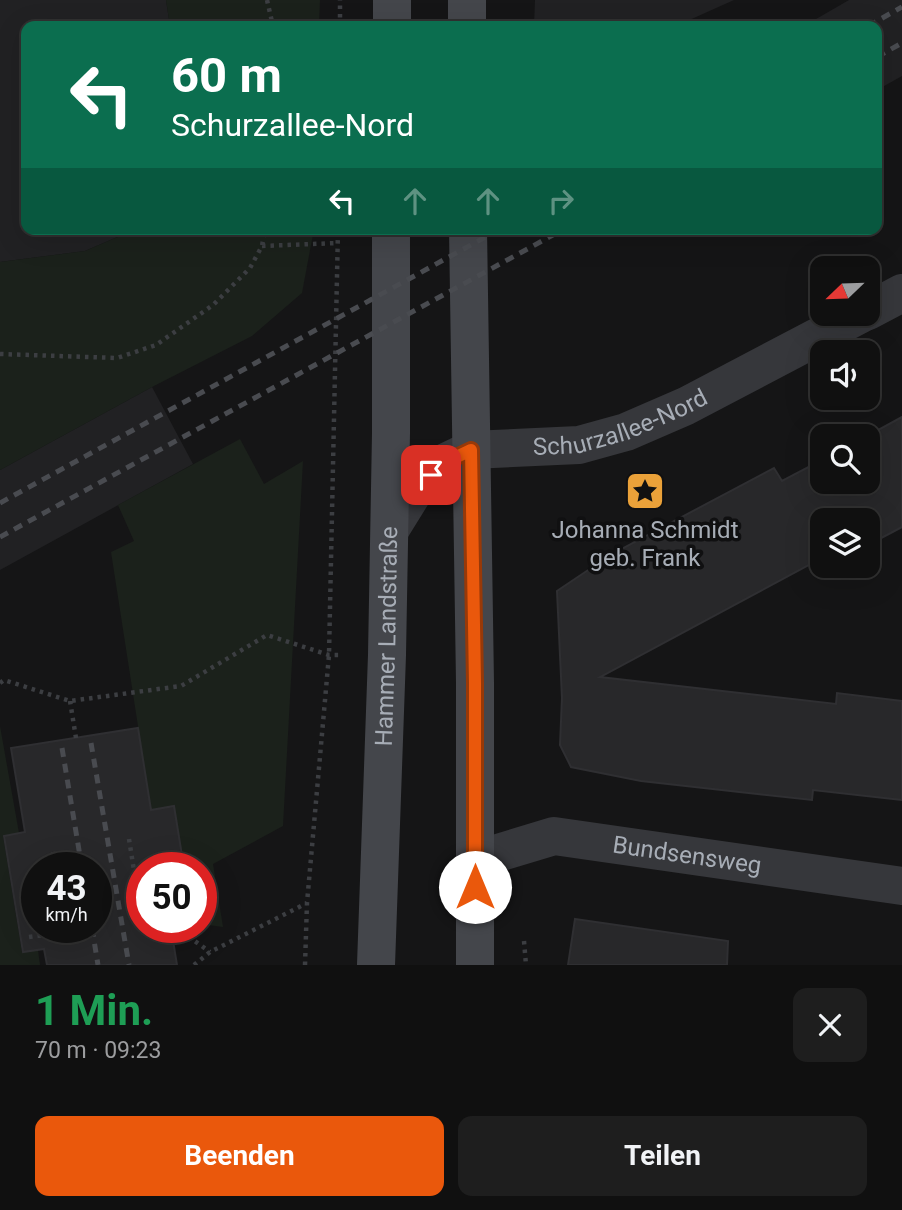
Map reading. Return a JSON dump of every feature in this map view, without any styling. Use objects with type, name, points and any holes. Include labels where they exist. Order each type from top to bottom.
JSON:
[{"type":"main road","points":[[392,21],[393,0]]},
{"type":"main road","points":[[467,0],[467,21]]},
{"type":"main road","name":"Hammer Landstraße","points":[[376,965],[390,530],[391,235]]},
{"type":"main road","points":[[468,246],[475,683],[475,965]]},
{"type":"main road","points":[[380,820],[402,965]]},
{"type":"street","points":[[880,305],[902,293]]},
{"type":"street","name":"Schurzallee-Nord","points":[[390,530],[416,488],[446,462],[471,450],[579,445],[626,432],[686,406],[838,326]]},
{"type":"street","name":"Bundsensweg","points":[[475,860],[554,836],[902,886]]},
{"type":"path","points":[[267,0],[272,21]]},
{"type":"path","points":[[340,0],[340,21]]},
{"type":"path","points":[[0,354],[117,358],[156,345],[213,305],[250,268],[262,246],[264,235]]},
{"type":"path","points":[[305,965],[307,903],[328,654],[338,235]]},
{"type":"path","points":[[262,246],[316,243]]},
{"type":"path","points":[[0,683],[4,680],[71,701],[181,685],[267,635],[328,654]]},
{"type":"path","points":[[71,701],[76,738]]},
{"type":"path","points":[[129,839],[131,852]]},
{"type":"path","points":[[194,965],[210,951],[307,903]]},
{"type":"path","points":[[198,943],[210,951]]},
{"type":"shaded area","points":[[0,0],[166,0],[169,21],[21,21],[21,235],[122,235],[85,251],[0,262]]},
{"type":"shaded area","points":[[166,0],[320,0],[319,21],[169,21]]},
{"type":"shaded area","points":[[535,0],[734,0],[687,21],[534,21]]},
{"type":"shaded area","points":[[849,0],[902,0],[902,76],[882,87],[882,21],[813,21]]},
{"type":"shaded area","points":[[122,235],[313,235],[302,293],[252,336],[0,470],[0,262],[85,251]]},
{"type":"shaded area","points":[[152,387],[193,464],[0,570],[0,470]]},
{"type":"shaded area","points":[[240,439],[264,484],[303,461],[283,826],[217,862],[217,852],[181,852],[174,807],[151,810],[111,552],[134,541],[118,505]]},
{"type":"shaded area","points":[[0,726],[19,833],[3,836],[22,952],[38,950],[40,965],[0,965]]},
{"type":"shaded area","points":[[217,889],[223,927],[217,926]]},
{"type":"building","points":[[902,417],[902,527],[880,539],[880,508],[810,508],[810,564],[600,677],[836,704],[837,693],[902,701],[902,800],[813,790],[812,800],[641,781],[571,767],[560,745],[562,698],[557,591],[612,554],[774,468],[782,481],[810,466],[810,494],[880,494],[880,429]]},
{"type":"building","points":[[138,728],[151,810],[174,806],[181,852],[126,852],[126,943],[173,943],[177,965],[47,965],[44,949],[23,952],[22,943],[112,943],[112,852],[21,852],[21,940],[4,836],[25,832],[11,748]]},
{"type":"building","points":[[575,919],[728,941],[727,965],[568,965]]},
{"type":"railway","points":[[877,21],[902,7]]},
{"type":"railway","points":[[882,54],[902,43]]},
{"type":"railway","points":[[0,503],[489,235]]},
{"type":"railway","points":[[0,537],[553,235]]},
{"type":"railway","points":[[91,743],[129,965]]},
{"type":"railway","points":[[62,748],[79,852]]},
{"type":"railway","points":[[94,943],[98,965]]},
{"type":"place","name":"Johanna Schmidt geb. Frank","points":[[645,491]]},
{"type":"route","points":[[431,475],[446,462],[471,450],[475,887]]}]
